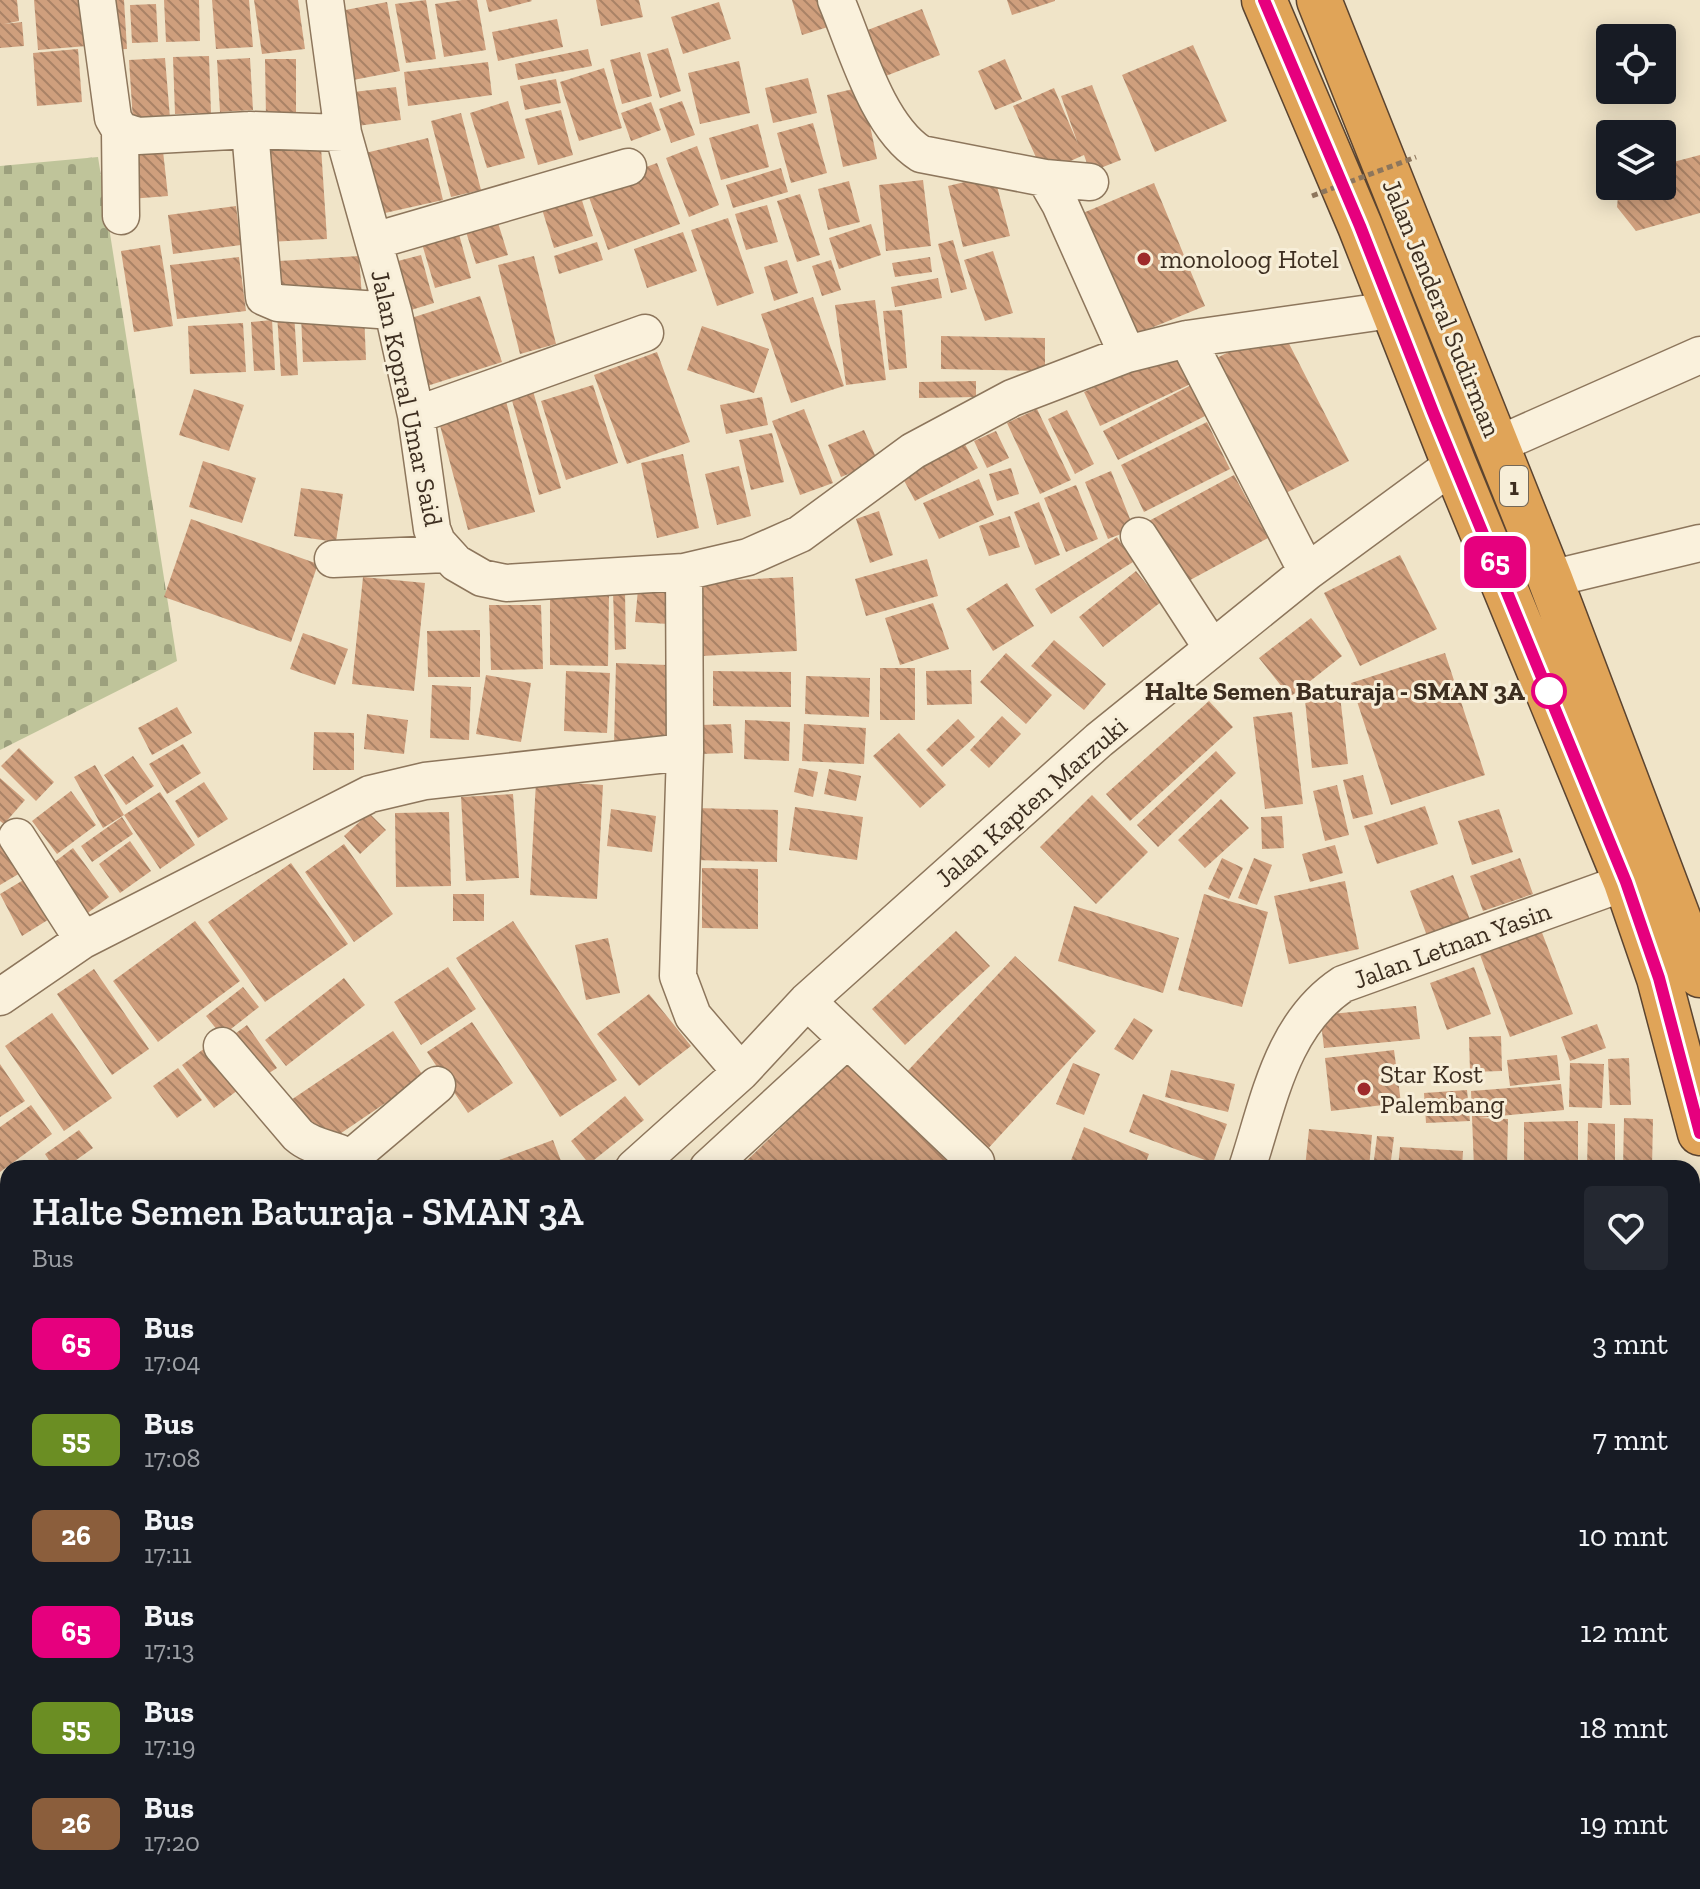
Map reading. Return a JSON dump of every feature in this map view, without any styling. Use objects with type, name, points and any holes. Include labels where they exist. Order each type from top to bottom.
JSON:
[{"type":"highway","name":"Jalan Jenderal Sudirman","points":[[1264,0],[1360,226],[1391,310],[1626,882],[1659,978],[1700,1133]]},
{"type":"highway","name":"Jalan Jenderal Sudirman","points":[[1319,0],[1697,954]]},
{"type":"street","points":[[97,0],[113,118],[120,130],[121,216]]},
{"type":"street","name":"Jalan Kopral Umar Said","points":[[325,0],[343,133],[393,311],[416,415],[432,529],[446,554],[482,578],[506,583],[684,572],[748,557],[785,543],[845,504],[913,451],[1012,398],[1127,354],[1187,339],[1391,310]]},
{"type":"street","points":[[836,0],[883,111],[904,143],[921,154],[1045,178],[1090,182]]},
{"type":"street","points":[[120,130],[138,136],[250,130],[343,133]]},
{"type":"street","points":[[250,130],[264,297],[278,303],[393,311]]},
{"type":"street","points":[[374,241],[628,167]]},
{"type":"street","points":[[1045,178],[1060,204],[1127,354]]},
{"type":"street","points":[[416,415],[645,333]]},
{"type":"street","points":[[1187,339],[1307,572]]},
{"type":"street","points":[[1497,445],[1700,355]]},
{"type":"street","name":"Jalan Kapten Marzuki","points":[[643,1160],[741,1072],[807,1001],[1099,740],[1307,572],[1454,464]]},
{"type":"street","points":[[1139,536],[1212,648]]},
{"type":"street","points":[[1550,579],[1700,543]]},
{"type":"street","points":[[333,559],[446,554]]},
{"type":"street","points":[[684,572],[685,752],[678,976],[693,1016],[741,1072]]},
{"type":"street","points":[[0,997],[83,940],[387,788],[685,752]]},
{"type":"street","points":[[17,837],[83,940]]},
{"type":"street","name":"Jalan Letnan Yasin","points":[[1250,1160],[1288,1047],[1300,1024],[1326,995],[1343,984],[1626,882]]},
{"type":"street","points":[[807,1001],[974,1160]]},
{"type":"street","points":[[717,1160],[847,1040]]},
{"type":"street","points":[[222,1046],[304,1141],[351,1160]]},
{"type":"street","points":[[358,1160],[437,1085]]},
{"type":"path","points":[[1312,196],[1416,157]]},
{"type":"green space","points":[[98,157],[177,661],[0,750],[0,166]]},
{"type":"building","points":[[0,0],[17,0],[19,21],[4,24],[22,22],[24,46],[0,48]]},
{"type":"building","points":[[34,0],[83,0],[87,46],[38,50]]},
{"type":"building","points":[[102,0],[124,0],[127,49],[105,50]]},
{"type":"building","points":[[164,0],[199,0],[200,41],[166,42]]},
{"type":"building","points":[[212,0],[249,0],[253,47],[216,49]]},
{"type":"building","points":[[254,0],[298,0],[305,49],[262,54]]},
{"type":"building","points":[[426,0],[436,59],[406,63],[395,4]]},
{"type":"building","points":[[477,0],[486,50],[444,57],[435,4]]},
{"type":"building","points":[[486,0],[531,0],[532,1],[489,12]]},
{"type":"building","points":[[596,0],[639,0],[643,17],[601,26]]},
{"type":"building","points":[[792,0],[820,0],[828,27],[802,35]]},
{"type":"building","points":[[1007,0],[1055,0],[1055,1],[1012,15]]},
{"type":"building","points":[[387,2],[400,71],[348,81],[335,12]]},
{"type":"building","points":[[719,2],[731,39],[683,54],[671,17]]},
{"type":"building","points":[[156,4],[158,42],[132,43],[130,5]]},
{"type":"building","points":[[922,9],[940,55],[878,79],[860,33]]},
{"type":"building","points":[[557,19],[563,47],[498,61],[492,32]]},
{"type":"building","points":[[1193,45],[1227,121],[1155,152],[1122,75]]},
{"type":"building","points":[[668,48],[681,91],[660,98],[647,54]]},
{"type":"building","points":[[78,49],[82,102],[37,106],[33,53]]},
{"type":"building","points":[[588,49],[592,66],[518,80],[515,64]]},
{"type":"building","points":[[640,52],[652,96],[622,104],[610,60]]},
{"type":"building","points":[[209,56],[211,113],[175,114],[173,57]]},
{"type":"building","points":[[165,58],[170,118],[133,121],[129,60]]},
{"type":"building","points":[[250,58],[253,110],[220,112],[217,60]]},
{"type":"building","points":[[265,59],[296,59],[296,118],[266,118]]},
{"type":"building","points":[[1005,59],[1022,99],[995,110],[978,71]]},
{"type":"building","points":[[739,61],[750,113],[700,124],[688,73]]},
{"type":"building","points":[[488,62],[492,95],[408,106],[404,72]]},
{"type":"building","points":[[604,68],[622,128],[579,141],[560,82]]},
{"type":"building","points":[[808,78],[817,113],[773,123],[765,88]]},
{"type":"building","points":[[556,79],[561,103],[525,110],[520,86]]},
{"type":"building","points":[[1092,85],[1121,160],[1090,172],[1084,155],[1043,173],[1013,106],[1054,88],[1078,144],[1061,96]]},
{"type":"building","points":[[396,87],[401,120],[350,127],[345,93]]},
{"type":"building","points":[[862,87],[877,159],[843,167],[827,95]]},
{"type":"building","points":[[508,101],[525,158],[487,168],[470,113]]},
{"type":"building","points":[[682,101],[695,135],[671,143],[659,109]]},
{"type":"building","points":[[651,102],[661,130],[631,141],[621,113]]},
{"type":"building","points":[[561,110],[573,155],[538,165],[525,119]]},
{"type":"building","points":[[461,113],[481,190],[451,197],[431,121]]},
{"type":"building","points":[[813,123],[827,173],[791,183],[777,133]]},
{"type":"building","points":[[758,124],[769,167],[721,180],[709,138]]},
{"type":"building","points":[[428,138],[443,200],[376,215],[361,154]]},
{"type":"building","points":[[697,146],[719,205],[689,217],[666,158]]},
{"type":"building","points":[[321,147],[327,239],[268,242],[262,151]]},
{"type":"building","points":[[163,151],[168,196],[130,199],[126,155]]},
{"type":"building","points":[[1700,155],[1700,213],[1636,231],[1617,207],[1618,200],[1676,200],[1676,161]]},
{"type":"building","points":[[657,163],[680,224],[608,250],[586,189]]},
{"type":"building","points":[[781,168],[788,192],[733,208],[726,185]]},
{"type":"building","points":[[994,175],[1010,236],[963,247],[948,186]]},
{"type":"building","points":[[923,180],[931,246],[886,251],[879,185]]},
{"type":"building","points":[[849,181],[860,222],[828,230],[818,189]]},
{"type":"building","name":"monoloog Hotel","points":[[1154,183],[1205,306],[1134,335],[1083,213]]},
{"type":"building","points":[[580,194],[593,236],[554,248],[541,206]]},
{"type":"building","points":[[800,194],[820,255],[797,262],[777,201]]},
{"type":"building","points":[[767,205],[778,242],[746,250],[735,214]]},
{"type":"building","points":[[236,206],[241,245],[173,254],[168,215]]},
{"type":"building","points":[[495,213],[508,255],[476,264],[463,222]]},
{"type":"building","points":[[728,218],[754,293],[717,306],[691,230]]},
{"type":"building","points":[[871,224],[881,255],[839,269],[829,238]]},
{"type":"building","points":[[457,227],[471,278],[435,288],[420,237]]},
{"type":"building","points":[[683,232],[697,271],[647,288],[634,249]]},
{"type":"building","points":[[953,240],[967,289],[951,293],[938,244]]},
{"type":"building","points":[[597,242],[603,260],[559,274],[554,256]]},
{"type":"building","points":[[160,245],[173,326],[134,332],[121,251]]},
{"type":"building","points":[[993,251],[1013,313],[985,321],[964,260]]},
{"type":"building","points":[[421,255],[434,303],[411,310],[398,261]]},
{"type":"building","points":[[359,256],[362,297],[282,302],[279,261]]},
{"type":"building","points":[[534,256],[556,344],[520,354],[498,265]]},
{"type":"building","points":[[239,257],[246,311],[177,319],[170,265]]},
{"type":"building","points":[[930,257],[932,272],[895,277],[892,263]]},
{"type":"building","points":[[787,260],[798,293],[774,301],[764,267]]},
{"type":"building","points":[[831,260],[841,290],[822,296],[812,266]]},
{"type":"building","points":[[938,278],[942,298],[895,307],[891,287]]},
{"type":"building","points":[[480,296],[502,362],[427,386],[405,320]]},
{"type":"building","points":[[813,297],[844,386],[791,403],[761,314]]},
{"type":"building","points":[[875,300],[886,380],[846,385],[835,305]]},
{"type":"building","points":[[902,310],[907,368],[889,370],[883,311]]},
{"type":"building","points":[[294,313],[298,375],[281,376],[277,314]]},
{"type":"building","points":[[364,313],[366,360],[303,362],[301,315]]},
{"type":"building","points":[[272,320],[275,370],[254,371],[251,322]]},
{"type":"building","points":[[243,323],[246,372],[190,374],[188,326]]},
{"type":"building","points":[[702,326],[769,349],[754,393],[687,370]]},
{"type":"building","points":[[1280,326],[1349,461],[1274,499],[1205,364]]},
{"type":"building","points":[[941,336],[1045,338],[1045,371],[941,369]]},
{"type":"building","points":[[1176,348],[1193,383],[1100,426],[1084,392]]},
{"type":"building","points":[[657,352],[690,442],[627,464],[594,375]]},
{"type":"building","points":[[976,381],[976,397],[919,398],[919,382]]},
{"type":"building","points":[[1195,383],[1211,413],[1118,460],[1103,431]]},
{"type":"building","points":[[593,385],[618,463],[566,480],[541,401]]},
{"type":"building","points":[[194,389],[244,405],[229,451],[179,435]]},
{"type":"building","points":[[533,391],[561,488],[539,495],[511,397]]},
{"type":"building","points":[[762,397],[768,425],[726,434],[720,405]]},
{"type":"building","points":[[506,401],[535,512],[468,530],[438,418]]},
{"type":"building","points":[[804,409],[833,483],[800,495],[772,421]]},
{"type":"building","points":[[1037,409],[1071,480],[1040,494],[1007,423]]},
{"type":"building","points":[[1067,410],[1094,464],[1075,474],[1048,419]]},
{"type":"building","points":[[1207,422],[1230,469],[1144,512],[1121,465]]},
{"type":"building","points":[[864,430],[878,462],[841,477],[828,445]]},
{"type":"building","points":[[996,431],[1009,458],[987,468],[974,441]]},
{"type":"building","points":[[772,433],[784,482],[751,490],[739,440]]},
{"type":"building","points":[[962,439],[978,468],[915,501],[899,471]]},
{"type":"building","points":[[683,454],[699,528],[657,538],[641,463]]},
{"type":"building","points":[[203,461],[256,478],[242,523],[189,507]]},
{"type":"building","points":[[739,466],[751,516],[717,525],[705,474]]},
{"type":"building","points":[[1011,468],[1019,494],[997,501],[989,474]]},
{"type":"building","points":[[1111,471],[1134,529],[1108,539],[1085,482]]},
{"type":"building","points":[[1234,475],[1268,538],[1181,585],[1147,522]]},
{"type":"building","points":[[979,479],[994,515],[939,539],[923,503]]},
{"type":"building","points":[[1076,485],[1098,539],[1066,552],[1044,498]]},
{"type":"building","points":[[301,488],[343,494],[336,542],[294,536]]},
{"type":"building","points":[[1039,502],[1060,555],[1035,565],[1014,512]]},
{"type":"building","points":[[879,511],[893,555],[870,563],[856,519]]},
{"type":"building","points":[[1010,516],[1020,547],[989,556],[979,526]]},
{"type":"building","points":[[191,519],[318,564],[291,642],[164,597]]},
{"type":"building","points":[[1117,537],[1133,562],[1051,614],[1035,589]]},
{"type":"building","points":[[1400,555],[1437,629],[1360,666],[1324,593]]},
{"type":"building","points":[[927,559],[938,596],[866,616],[855,579]]},
{"type":"building","points":[[1136,571],[1161,602],[1103,647],[1079,617]]},
{"type":"building","points":[[363,577],[425,583],[414,691],[352,684]]},
{"type":"building","points":[[793,577],[797,651],[702,656],[697,582]]},
{"type":"building","points":[[1007,583],[1034,626],[993,651],[966,609]]},
{"type":"building","points":[[638,589],[671,591],[669,624],[635,622]]},
{"type":"building","points":[[625,591],[626,649],[615,650],[613,592]]},
{"type":"building","points":[[550,595],[609,595],[608,666],[550,665]]},
{"type":"building","points":[[933,603],[949,649],[900,665],[885,618]]},
{"type":"building","points":[[489,605],[541,605],[543,669],[491,670]]},
{"type":"building","points":[[1311,618],[1342,656],[1290,697],[1259,658]]},
{"type":"building","points":[[480,630],[480,677],[428,677],[427,631]]},
{"type":"building","points":[[303,633],[348,649],[335,685],[290,669]]},
{"type":"building","points":[[1054,640],[1106,684],[1084,710],[1031,666]]},
{"type":"building","points":[[1006,653],[1052,695],[1026,724],[980,682]]},
{"type":"building","points":[[1445,653],[1485,775],[1391,805],[1351,683]]},
{"type":"building","points":[[616,663],[667,665],[666,745],[614,744]]},
{"type":"building","points":[[880,668],[915,668],[915,720],[880,720]]},
{"type":"building","points":[[971,670],[972,704],[927,705],[926,671]]},
{"type":"building","points":[[566,671],[610,673],[607,733],[564,731]]},
{"type":"building","points":[[713,671],[791,672],[791,707],[713,706]]},
{"type":"building","points":[[486,675],[531,683],[521,742],[476,734]]},
{"type":"building","points":[[806,676],[870,678],[869,717],[805,714]]},
{"type":"building","points":[[432,685],[471,687],[469,740],[430,738]]},
{"type":"building","points":[[1340,696],[1348,764],[1312,768],[1305,700]]},
{"type":"building","points":[[1209,701],[1233,727],[1130,821],[1106,794]]},
{"type":"building","points":[[177,707],[192,733],[152,755],[138,728]]},
{"type":"building","points":[[1292,712],[1303,804],[1265,809],[1253,717]]},
{"type":"building","points":[[367,714],[408,720],[404,754],[364,749]]},
{"type":"building","points":[[1002,716],[1021,734],[989,768],[970,750]]},
{"type":"building","points":[[958,719],[975,737],[942,767],[926,750]]},
{"type":"building","points":[[745,720],[790,722],[789,761],[744,759]]},
{"type":"building","points":[[731,724],[733,753],[700,754],[699,725]]},
{"type":"building","points":[[804,724],[866,728],[864,764],[802,761]]},
{"type":"building","points":[[314,732],[354,733],[354,770],[313,770]]},
{"type":"building","points":[[899,733],[946,785],[920,808],[873,756]]},
{"type":"building","points":[[183,744],[201,773],[167,794],[149,764]]},
{"type":"building","points":[[19,748],[54,782],[36,801],[1,766]]},
{"type":"building","points":[[1216,751],[1236,773],[1158,847],[1137,825]]},
{"type":"building","points":[[133,756],[154,786],[126,805],[104,775]]},
{"type":"building","points":[[95,765],[124,815],[103,828],[74,777]]},
{"type":"building","points":[[799,768],[818,772],[813,797],[794,792]]},
{"type":"building","points":[[829,769],[861,776],[856,801],[824,794]]},
{"type":"building","points":[[1363,775],[1373,814],[1353,819],[1343,780]]},
{"type":"building","points":[[0,778],[25,800],[4,824],[0,821]]},
{"type":"building","points":[[536,781],[603,785],[597,899],[530,895]]},
{"type":"building","points":[[204,782],[228,819],[198,838],[175,801]]},
{"type":"building","points":[[1337,785],[1349,835],[1325,841],[1313,791]]},
{"type":"building","points":[[71,791],[96,825],[57,854],[32,821]]},
{"type":"building","points":[[160,792],[195,845],[160,869],[124,815]]},
{"type":"building","points":[[513,794],[519,878],[466,881],[461,797]]},
{"type":"building","points":[[1092,795],[1148,852],[1096,904],[1040,847]]},
{"type":"building","points":[[1221,799],[1249,828],[1205,868],[1178,840]]},
{"type":"building","points":[[1425,806],[1438,844],[1377,864],[1364,826]]},
{"type":"building","points":[[795,807],[863,817],[857,860],[789,850]]},
{"type":"building","points":[[695,808],[778,810],[777,862],[694,860]]},
{"type":"building","points":[[611,809],[656,816],[652,852],[607,846]]},
{"type":"building","points":[[1499,809],[1513,852],[1472,865],[1458,821]]},
{"type":"building","points":[[449,812],[451,886],[396,887],[395,813]]},
{"type":"building","points":[[369,813],[386,830],[360,854],[344,836]]},
{"type":"building","points":[[1282,816],[1284,848],[1262,849],[1261,817]]},
{"type":"building","points":[[122,817],[133,834],[92,862],[81,846]]},
{"type":"building","points":[[8,837],[27,869],[0,885],[0,841]]},
{"type":"building","points":[[130,841],[151,871],[120,893],[99,864]]},
{"type":"building","points":[[344,844],[393,914],[354,942],[305,872]]},
{"type":"building","points":[[1335,845],[1343,873],[1310,882],[1302,854]]},
{"type":"building","points":[[73,848],[109,897],[81,918],[44,870]]},
{"type":"building","points":[[1222,858],[1243,868],[1229,899],[1208,889]]},
{"type":"building","points":[[1254,858],[1272,865],[1257,905],[1238,898]]},
{"type":"building","points":[[1520,858],[1533,894],[1483,911],[1470,876]]},
{"type":"building","points":[[291,863],[348,944],[265,1002],[208,922]]},
{"type":"building","points":[[702,868],[758,869],[758,929],[702,928]]},
{"type":"building","points":[[35,873],[59,913],[22,936],[0,894]]},
{"type":"building","points":[[1453,875],[1472,925],[1429,941],[1410,891]]},
{"type":"building","points":[[1345,881],[1359,949],[1289,964],[1274,896]]},
{"type":"building","points":[[453,894],[484,894],[484,921],[453,921]]},
{"type":"building","points":[[1204,894],[1268,912],[1242,1007],[1178,990]]},
{"type":"building","points":[[1074,906],[1179,938],[1163,993],[1058,961]]},
{"type":"building","points":[[195,921],[240,981],[158,1042],[113,981]]},
{"type":"building","points":[[513,921],[617,1080],[560,1117],[456,958]]},
{"type":"building","points":[[1541,930],[1573,1014],[1510,1037],[1479,952]]},
{"type":"building","points":[[956,931],[990,966],[905,1045],[872,1009]]},
{"type":"building","points":[[608,938],[620,993],[586,1000],[575,945]]},
{"type":"building","points":[[1015,956],[1096,1031],[984,1153],[902,1077]]},
{"type":"building","points":[[448,967],[476,1009],[421,1045],[394,1002]]},
{"type":"building","points":[[1474,967],[1491,1014],[1447,1030],[1430,983]]},
{"type":"building","points":[[94,969],[149,1049],[112,1075],[57,994]]},
{"type":"building","points":[[344,978],[365,1005],[286,1066],[265,1040]]},
{"type":"building","points":[[243,987],[259,1007],[222,1036],[206,1016]]},
{"type":"building","points":[[649,994],[691,1046],[639,1086],[597,1034]]},
{"type":"building","points":[[1416,1006],[1420,1039],[1324,1048],[1320,1015]]},
{"type":"building","points":[[52,1013],[112,1098],[64,1131],[5,1046]]},
{"type":"building","points":[[1134,1018],[1153,1030],[1133,1060],[1114,1049]]},
{"type":"building","points":[[472,1022],[513,1083],[468,1113],[427,1052]]},
{"type":"building","points":[[1597,1024],[1606,1048],[1570,1061],[1561,1037]]},
{"type":"building","points":[[247,1025],[277,1068],[258,1080],[228,1039]]},
{"type":"building","points":[[393,1031],[424,1077],[322,1146],[291,1100]]},
{"type":"building","points":[[1501,1036],[1502,1071],[1470,1072],[1469,1037]]},
{"type":"building","points":[[209,1045],[242,1087],[214,1108],[182,1065]]},
{"type":"building","name":"Star Kost Palembang","points":[[1394,1050],[1401,1103],[1331,1111],[1325,1058]]},
{"type":"building","points":[[1557,1055],[1560,1080],[1510,1086],[1507,1060]]},
{"type":"building","points":[[1629,1058],[1631,1105],[1610,1105],[1608,1059]]},
{"type":"building","points":[[851,1060],[948,1160],[747,1160]]},
{"type":"building","points":[[1073,1063],[1100,1074],[1084,1115],[1056,1104]]},
{"type":"building","points":[[1570,1063],[1604,1064],[1602,1108],[1569,1107]]},
{"type":"building","points":[[0,1064],[25,1101],[0,1117]]},
{"type":"building","points":[[178,1068],[202,1100],[177,1118],[153,1086]]},
{"type":"building","points":[[1171,1070],[1235,1084],[1228,1112],[1165,1097]]},
{"type":"building","points":[[1561,1084],[1564,1110],[1478,1118],[1508,1119],[1507,1160],[1474,1160],[1471,1091]]},
{"type":"building","points":[[1467,1090],[1470,1121],[1426,1123],[1424,1093]]},
{"type":"building","points":[[1143,1094],[1227,1124],[1214,1160],[1205,1160],[1129,1132]]},
{"type":"building","points":[[625,1096],[644,1120],[594,1160],[586,1160],[571,1141]]},
{"type":"building","points":[[31,1105],[52,1134],[16,1160],[0,1160],[0,1127]]},
{"type":"building","points":[[1624,1118],[1653,1119],[1652,1160],[1623,1160]]},
{"type":"building","points":[[1578,1121],[1578,1160],[1524,1160],[1524,1122]]},
{"type":"building","points":[[1588,1123],[1615,1124],[1615,1160],[1587,1160]]},
{"type":"building","points":[[1084,1127],[1149,1154],[1147,1160],[1071,1160]]},
{"type":"building","points":[[1309,1129],[1372,1135],[1370,1160],[1306,1160]]},
{"type":"building","points":[[79,1130],[93,1148],[76,1160],[49,1160],[45,1154]]},
{"type":"building","points":[[1377,1136],[1394,1137],[1391,1160],[1374,1160]]},
{"type":"building","points":[[553,1140],[561,1160],[499,1160]]},
{"type":"building","points":[[1400,1147],[1463,1151],[1462,1160],[1399,1160]]},
{"type":"bus line","name":"65","points":[[1264,0],[1360,226],[1391,310],[1626,882],[1659,978],[1700,1133]]},
{"type":"place","name":"monoloog Hotel","points":[[1144,259]]},
{"type":"place","name":"Halte Semen Baturaja - SMAN 3A","points":[[1549,691]]},
{"type":"place","name":"Star Kost Palembang","points":[[1364,1089]]}]
